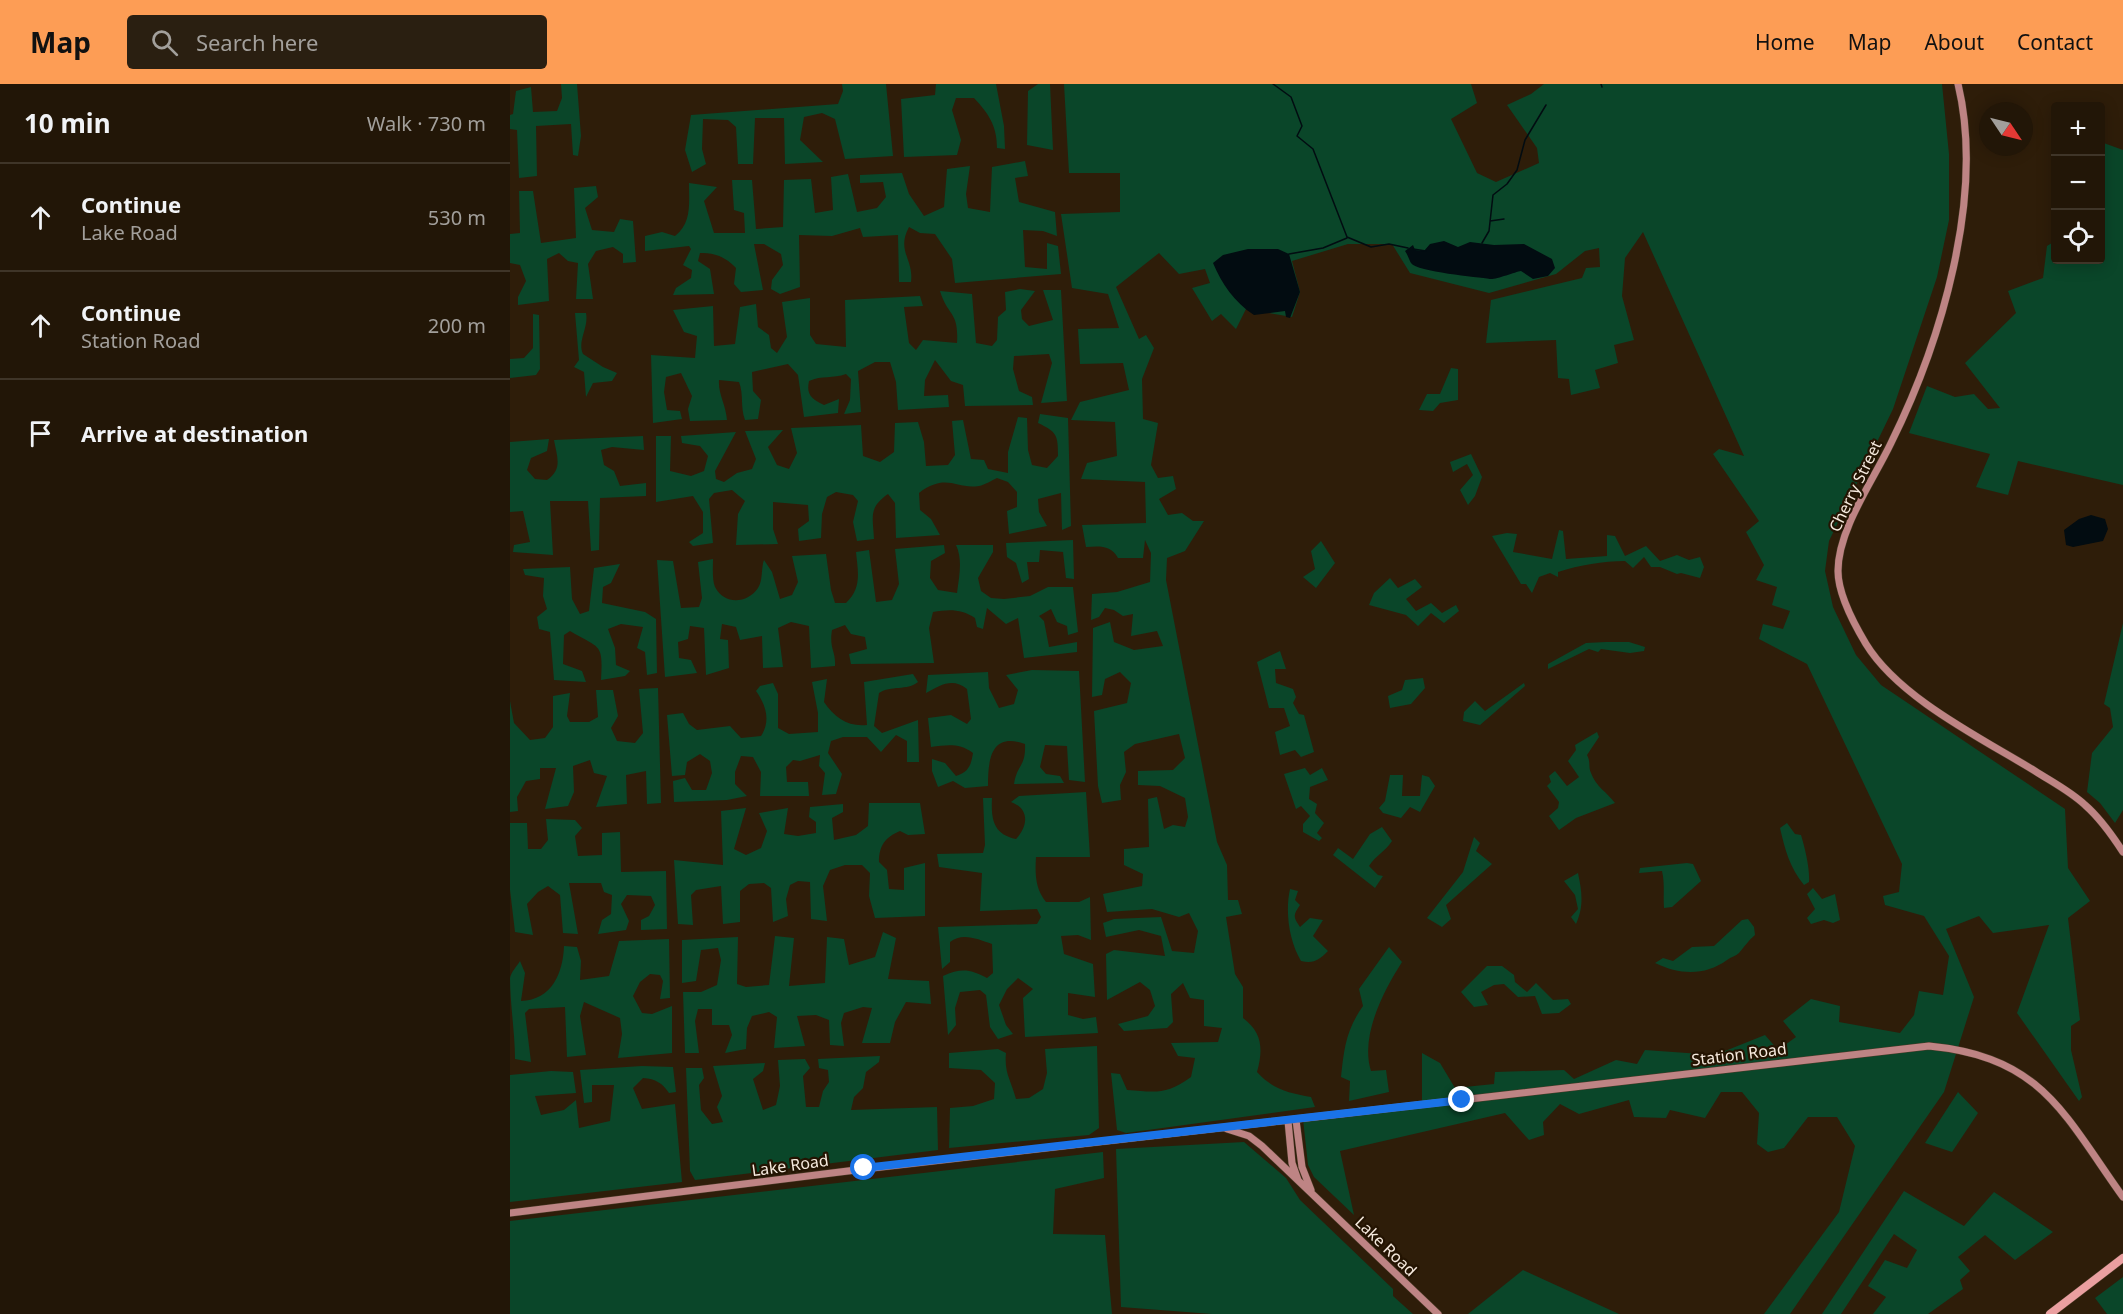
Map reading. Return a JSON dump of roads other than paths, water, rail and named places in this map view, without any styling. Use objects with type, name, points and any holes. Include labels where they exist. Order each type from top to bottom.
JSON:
[{"type":"main road","points":[[2050,1314],[2121,1262]]},
{"type":"street","name":"Cherry Street","points":[[1958,84],[1965,139],[1964,196],[1958,248],[1933,336],[1903,419],[1844,538],[1838,571],[1840,586],[1864,642],[1888,674],[1930,705],[2076,797],[2099,819],[2123,852]]},
{"type":"street","name":"Station Road","points":[[1296,1120],[1907,1048],[1939,1047],[1989,1058],[2028,1077],[2049,1094],[2123,1197]]},
{"type":"street","name":"Lake Road","points":[[510,1213],[864,1168],[1296,1120],[1303,1173],[1316,1197]]},
{"type":"street","points":[[1288,1121],[1292,1163],[1298,1182]]},
{"type":"street","name":"Lake Road","points":[[1222,1128],[1255,1140],[1438,1314]]},
{"type":"waterway","points":[[1273,84],[1291,97],[1302,126],[1297,136],[1313,149],[1347,237],[1371,247],[1389,244],[1408,248]]},
{"type":"waterway","points":[[1482,243],[1489,231],[1493,195],[1507,184],[1517,170],[1525,140],[1546,105]]},
{"type":"waterway","points":[[1490,221],[1504,219]]},
{"type":"waterway","points":[[1289,254],[1323,248],[1347,238]]},
{"type":"waterway","points":[[1413,249],[1426,251]]}]
